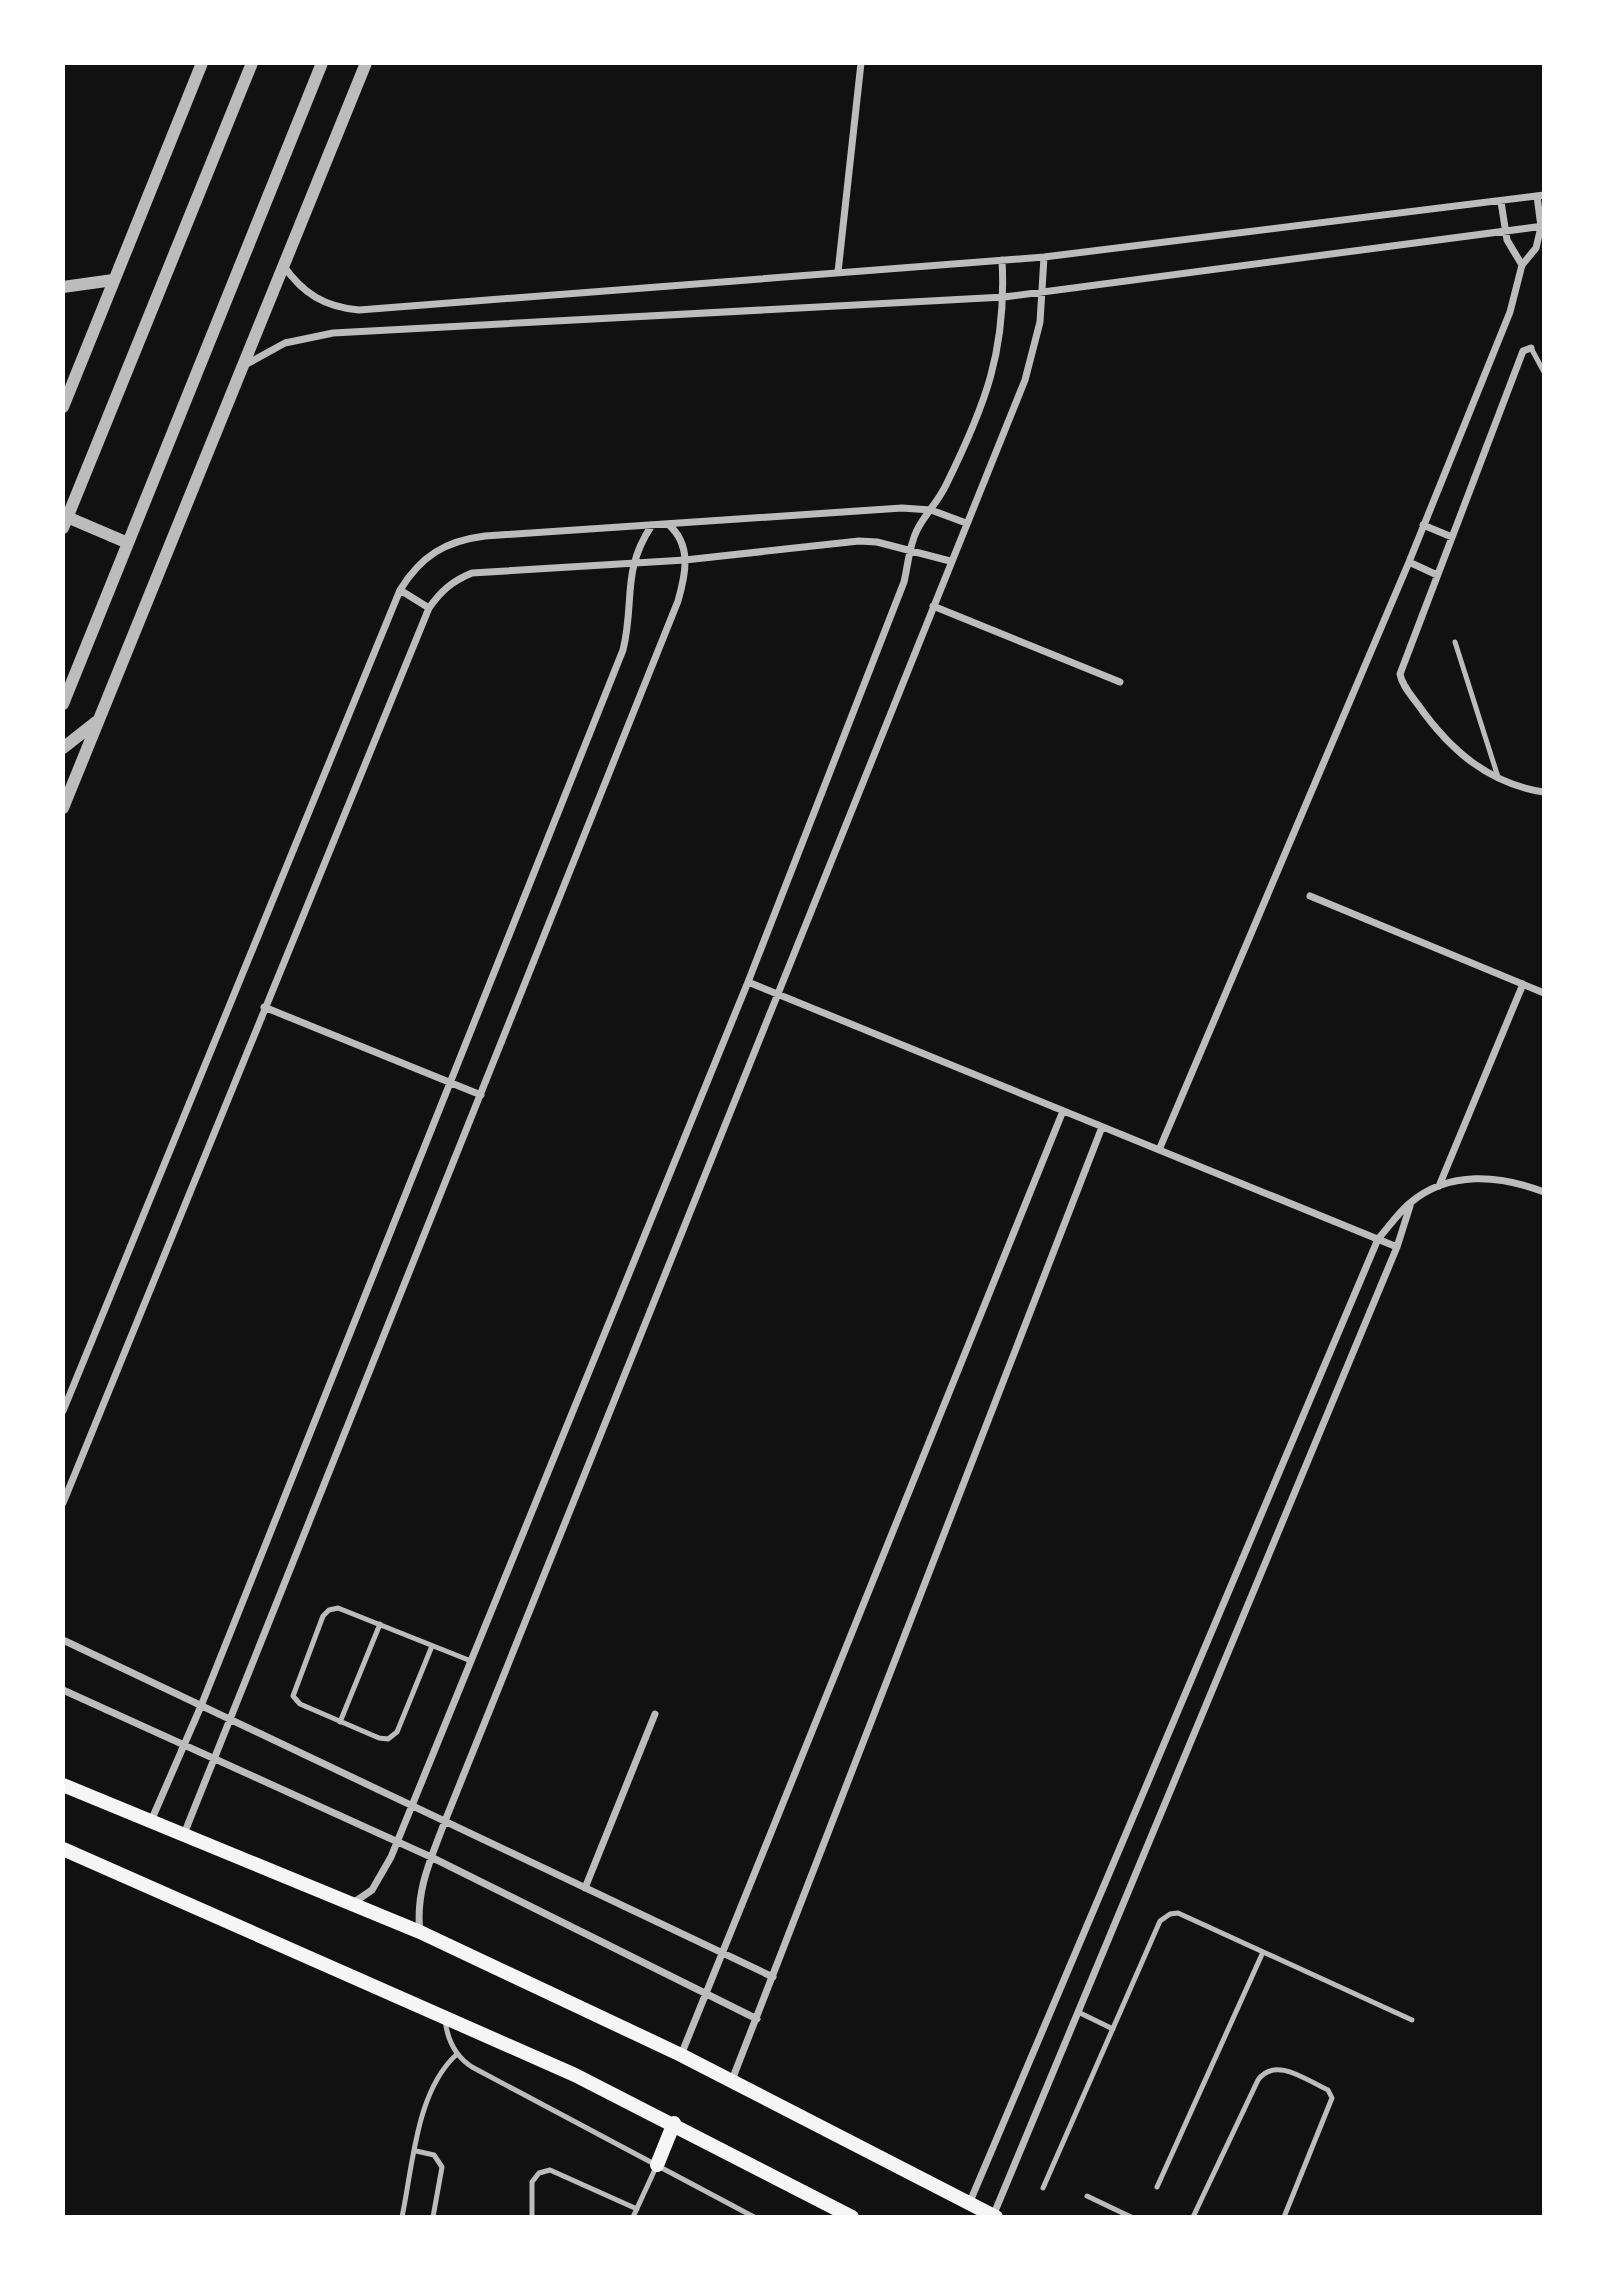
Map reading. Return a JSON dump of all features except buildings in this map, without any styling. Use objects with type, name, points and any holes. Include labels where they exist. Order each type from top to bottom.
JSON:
[{"type":"main road","points":[[63,1785],[420,1932],[733,2080],[994,2216]]},
{"type":"main road","points":[[63,1849],[444,2015],[674,2123],[852,2217]]},
{"type":"main road","points":[[657,2165],[674,2123]]},
{"type":"street","points":[[64,402],[202,63]]},
{"type":"street","points":[[128,543],[65,522],[252,63]]},
{"type":"street","points":[[63,704],[321,63]]},
{"type":"street","points":[[63,808],[366,63]]},
{"type":"street","points":[[838,272],[861,63]]},
{"type":"street","points":[[283,265],[307,293],[341,308],[359,310],[1044,257],[1541,196],[1543,226],[1536,248],[1522,265],[1510,312],[1409,562],[1159,1150]]},
{"type":"street","points":[[1501,202],[1505,231],[1522,265]]},
{"type":"street","points":[[242,367],[285,343],[333,332],[1044,293],[1543,226]]},
{"type":"street","points":[[420,1932],[417,1910],[431,1857],[445,1821],[1025,380],[1040,322],[1044,293],[1044,257]]},
{"type":"street","points":[[353,1903],[372,1890],[398,1842],[748,982],[901,590],[918,530],[953,471],[995,371],[1004,296],[1003,260]]},
{"type":"street","points":[[63,287],[113,280]]},
{"type":"street","points":[[1531,348],[1523,351],[1401,668],[1401,679],[1431,724],[1473,765],[1499,780],[1544,792]]},
{"type":"street","points":[[63,1411],[400,590],[414,568],[434,550],[459,539],[902,508],[931,510],[966,523]]},
{"type":"street","points":[[184,1834],[678,601],[685,560],[682,540],[668,524]]},
{"type":"street","points":[[151,1821],[185,1746],[623,650],[633,563],[652,525]]},
{"type":"street","points":[[1423,525],[1452,537]]},
{"type":"street","points":[[63,1503],[429,608],[447,586],[472,573],[685,560],[859,541],[877,542],[950,561]]},
{"type":"street","points":[[1409,562],[1437,575]]},
{"type":"street","points":[[400,590],[429,608]]},
{"type":"street","points":[[933,606],[1120,682]]},
{"type":"street","points":[[63,748],[98,720]]},
{"type":"street","points":[[1310,896],[1544,993]]},
{"type":"street","points":[[748,982],[1397,1247]]},
{"type":"street","points":[[1439,1186],[1524,984]]},
{"type":"street","points":[[264,1007],[481,1095]]},
{"type":"street","points":[[681,2055],[1063,1111]]},
{"type":"street","points":[[733,2080],[1102,1127]]},
{"type":"street","points":[[970,2204],[1378,1239],[1411,1202],[1439,1186],[1471,1177],[1504,1179],[1544,1192]]},
{"type":"street","points":[[994,2216],[1397,1247],[1411,1202]]},
{"type":"street","points":[[63,1640],[773,1977]]},
{"type":"street","points":[[63,1690],[431,1857],[757,2019]]},
{"type":"street","points":[[585,1888],[655,1714]]},
{"type":"lane","points":[[1531,348],[1544,372]]},
{"type":"lane","points":[[1455,642],[1499,780]]},
{"type":"lane","points":[[432,1646],[397,1732],[388,1739],[379,1738],[300,1704],[293,1696],[323,1616],[329,1610],[338,1608],[471,1661]]},
{"type":"lane","points":[[340,1722],[380,1624]]},
{"type":"lane","points":[[1043,2188],[1160,1921],[1170,1914],[1178,1913],[1412,2020]]},
{"type":"lane","points":[[1157,2187],[1264,1952]]},
{"type":"lane","points":[[1078,2012],[1113,2029]]},
{"type":"lane","points":[[444,2015],[446,2029],[457,2054],[484,2074],[754,2217]]},
{"type":"lane","points":[[402,2217],[432,2086],[457,2054]]},
{"type":"lane","points":[[1193,2217],[1258,2080],[1269,2070],[1278,2068],[1328,2090],[1332,2098],[1284,2217]]},
{"type":"lane","points":[[416,2151],[434,2155],[442,2168],[433,2217]]},
{"type":"lane","points":[[633,2217],[657,2165]]},
{"type":"lane","points":[[532,2217],[532,2182],[539,2173],[551,2170],[637,2209]]},
{"type":"lane","points":[[1087,2196],[1132,2217]]}]
